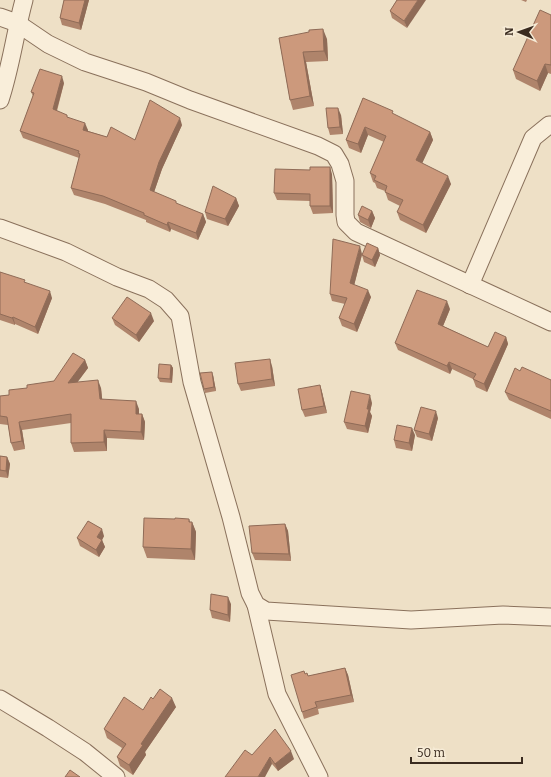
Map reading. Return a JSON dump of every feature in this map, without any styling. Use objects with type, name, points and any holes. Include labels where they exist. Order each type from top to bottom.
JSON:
[{"type":"street","points":[[0,100],[8,75],[17,23],[24,0]]},
{"type":"street","points":[[0,17],[17,23],[48,44],[85,62],[146,82],[190,100],[318,146],[334,154],[340,164],[345,181],[346,222],[356,232],[551,322]]},
{"type":"street","points":[[470,285],[534,138],[550,124],[551,125]]},
{"type":"street","points":[[0,228],[66,252],[110,274],[149,289],[166,300],[180,316],[192,382],[231,517],[250,593],[256,605],[277,694],[319,777]]},
{"type":"street","points":[[256,605],[266,611],[411,620],[504,615],[551,617]]},
{"type":"street","points":[[0,699],[85,752],[116,777]]},
{"type":"building","points":[[64,0],[85,0],[79,23],[60,18]]},
{"type":"building","points":[[397,0],[418,0],[404,21],[390,11]]},
{"type":"building","points":[[540,10],[551,15],[551,65],[545,64],[537,81],[513,70]]},
{"type":"building","points":[[323,29],[324,51],[303,52],[310,96],[290,100],[279,38],[309,32],[309,30]]},
{"type":"building","points":[[40,69],[62,76],[53,109],[67,115],[67,117],[85,123],[83,130],[107,137],[111,127],[135,140],[150,100],[180,118],[159,162],[150,190],[203,214],[196,233],[168,222],[167,225],[144,215],[144,213],[103,196],[71,188],[80,154],[78,153],[79,151],[20,131],[34,93],[31,92]]},
{"type":"building","points":[[363,98],[393,111],[392,113],[430,132],[416,160],[448,176],[423,225],[397,212],[403,200],[385,192],[387,186],[374,180],[376,176],[370,173],[386,136],[365,127],[358,144],[346,140]]},
{"type":"building","points":[[326,108],[338,108],[340,127],[328,128]]},
{"type":"building","points":[[310,167],[330,167],[330,206],[310,206],[310,194],[274,193],[275,169],[310,170]]},
{"type":"building","points":[[213,186],[236,198],[225,219],[205,212]]},
{"type":"building","points":[[362,206],[372,211],[368,220],[358,215]]},
{"type":"building","points":[[333,239],[360,246],[350,283],[368,290],[354,324],[339,318],[347,298],[330,294]]},
{"type":"building","points":[[367,243],[378,248],[372,260],[362,255]]},
{"type":"building","points":[[0,272],[25,280],[24,282],[50,291],[35,327],[13,317],[0,314]]},
{"type":"building","points":[[417,290],[447,301],[438,324],[488,347],[495,332],[506,337],[484,384],[473,379],[476,374],[449,362],[447,366],[395,343]]},
{"type":"building","points":[[127,297],[151,313],[136,335],[112,318]]},
{"type":"building","points":[[73,353],[85,360],[68,383],[98,380],[100,399],[136,401],[136,414],[142,414],[141,432],[104,430],[104,442],[71,443],[71,414],[19,422],[22,441],[11,443],[7,417],[0,416],[0,396],[9,395],[9,390],[27,388],[27,385],[54,381]]},
{"type":"building","points":[[270,359],[272,379],[238,384],[235,363]]},
{"type":"building","points":[[159,364],[171,365],[170,379],[158,378]]},
{"type":"building","points":[[522,367],[551,380],[551,411],[505,392],[515,368],[520,371]]},
{"type":"building","points":[[212,372],[214,387],[204,389],[200,373]]},
{"type":"building","points":[[320,385],[324,406],[302,410],[298,389]]},
{"type":"building","points":[[351,391],[370,395],[367,409],[369,409],[365,426],[344,422]]},
{"type":"building","points":[[421,407],[436,411],[429,434],[414,430]]},
{"type":"building","points":[[397,425],[412,428],[409,443],[394,440]]},
{"type":"building","points":[[0,456],[7,457],[6,471],[0,470]]},
{"type":"building","points":[[144,518],[189,519],[189,522],[192,522],[191,549],[143,547]]},
{"type":"building","points":[[88,521],[102,529],[97,537],[102,540],[96,550],[77,538]]},
{"type":"building","points":[[285,524],[289,554],[252,553],[249,526]]},
{"type":"building","points":[[211,594],[228,597],[228,615],[210,610]]},
{"type":"building","points":[[345,668],[351,695],[315,702],[317,707],[302,712],[291,675],[304,671],[308,676]]},
{"type":"building","points":[[160,689],[172,698],[141,744],[143,745],[129,765],[117,757],[126,744],[104,729],[124,697],[143,710],[151,697],[153,699]]},
{"type":"building","points":[[275,729],[291,751],[275,764],[270,757],[258,777],[225,777],[245,750],[252,755]]},
{"type":"building","points":[[70,770],[80,777],[65,777]]}]
